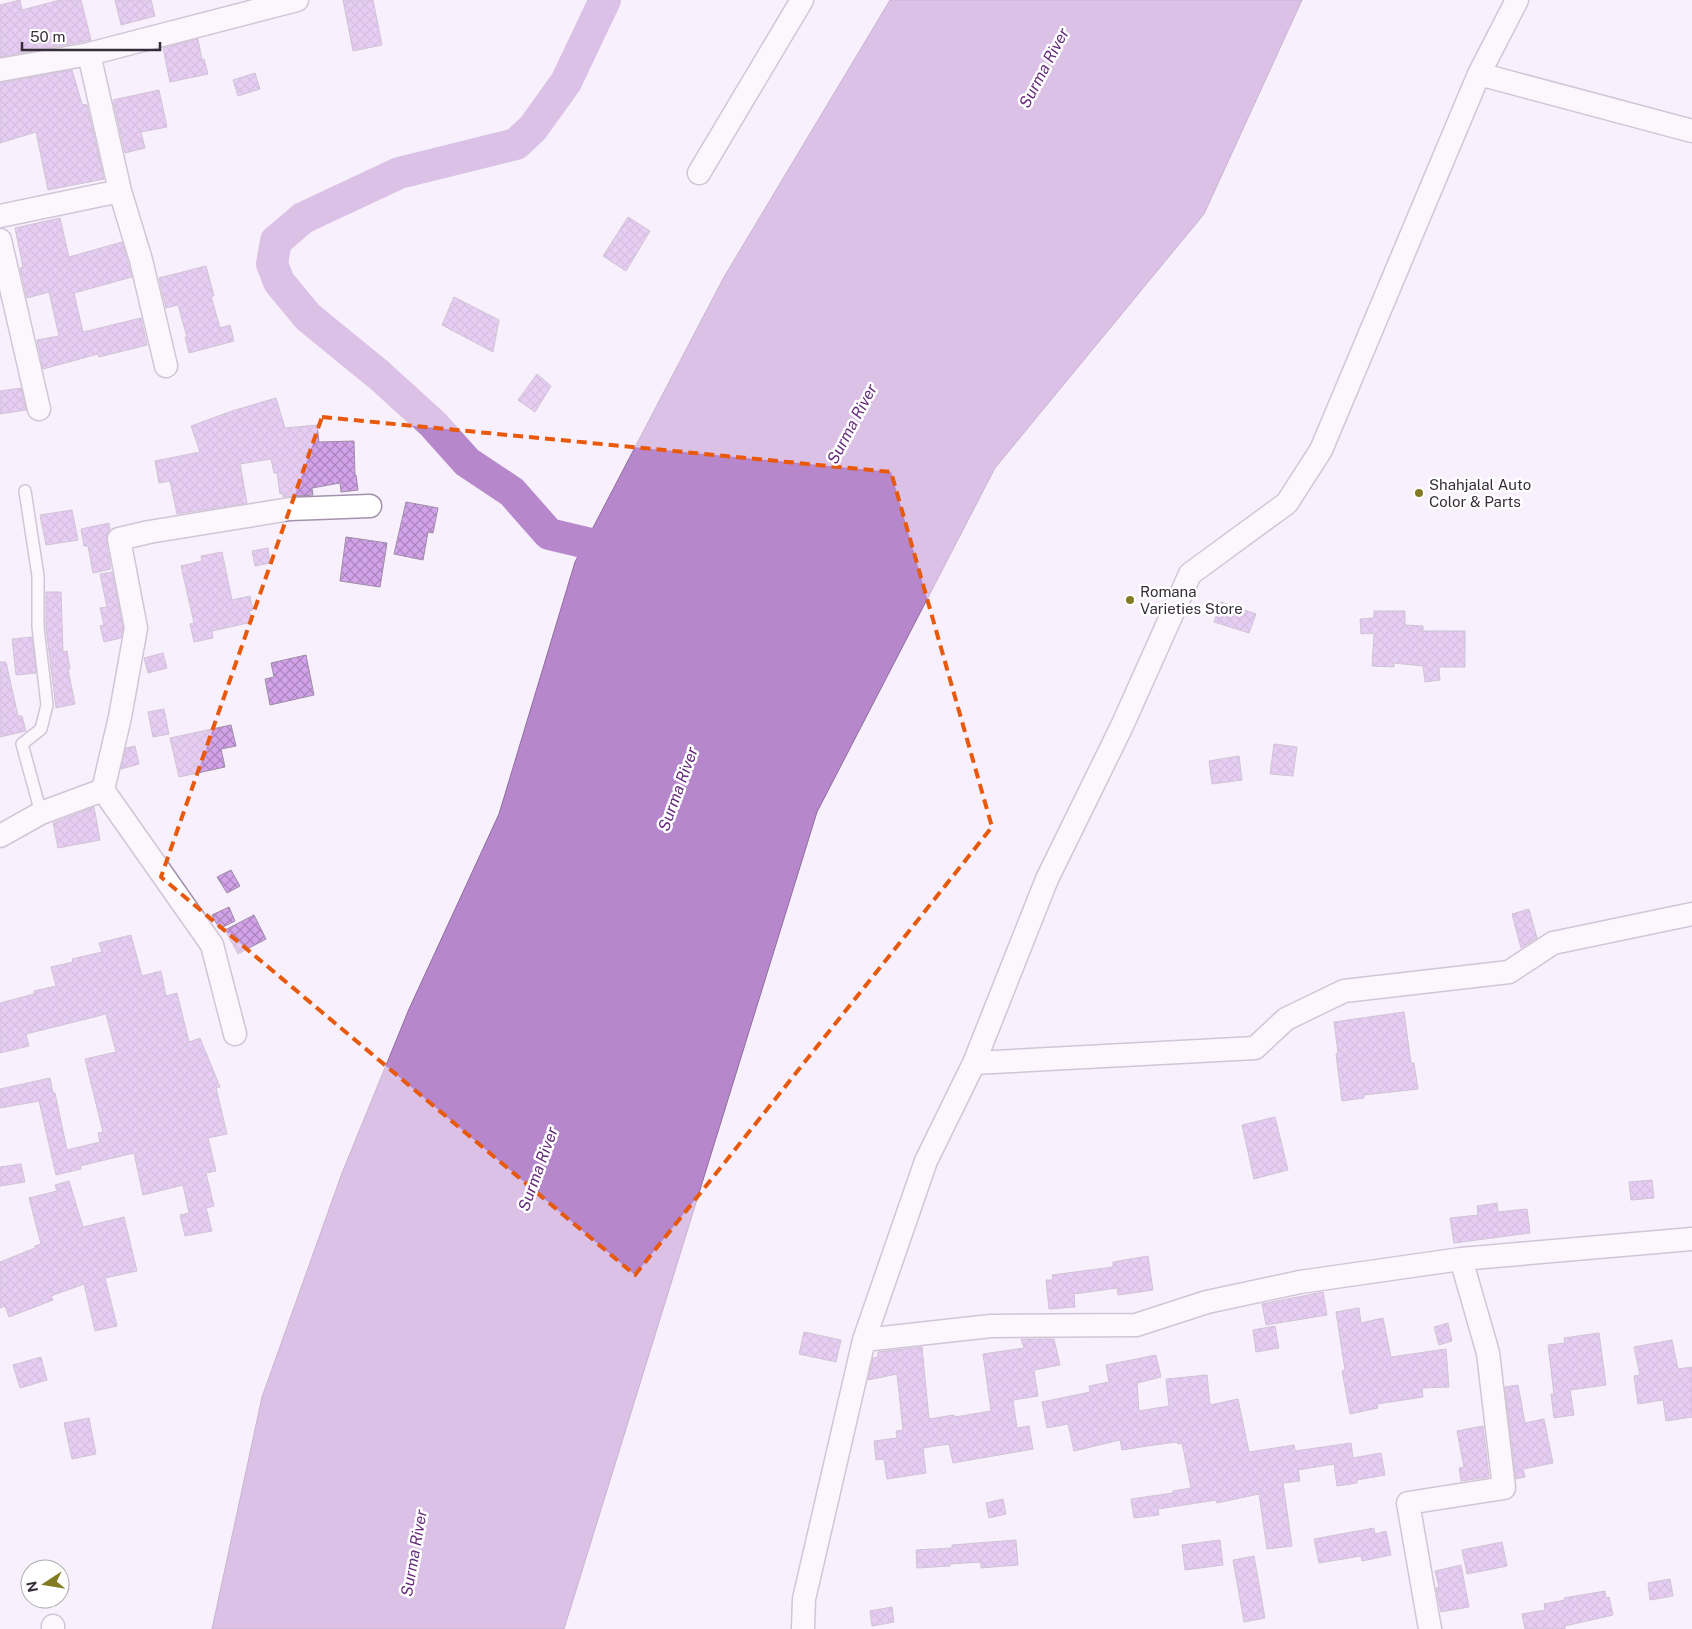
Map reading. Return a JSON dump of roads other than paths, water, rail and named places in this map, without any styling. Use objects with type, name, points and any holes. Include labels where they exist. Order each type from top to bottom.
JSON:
[{"type":"street","points":[[0,70],[89,54],[297,0]]},
{"type":"street","points":[[699,173],[802,0]]},
{"type":"street","points":[[803,1629],[804,1599],[864,1340],[926,1161],[974,1063],[1047,880],[1122,726],[1190,574],[1287,503],[1321,450],[1479,74],[1517,0]]},
{"type":"street","points":[[89,54],[120,191],[141,260],[166,366]]},
{"type":"street","points":[[1479,74],[1692,131]]},
{"type":"street","points":[[0,216],[120,191]]},
{"type":"street","points":[[0,240],[39,409]]},
{"type":"street","points":[[235,1034],[212,945],[103,790],[120,717],[136,628],[118,540],[149,532],[290,509],[370,506]]},
{"type":"street","points":[[0,836],[41,813],[103,790]]},
{"type":"street","points":[[974,1063],[1255,1048],[1286,1019],[1344,991],[1509,972],[1553,943],[1692,914]]},
{"type":"street","points":[[864,1340],[991,1326],[1136,1324],[1207,1302],[1300,1282],[1460,1259],[1692,1239]]},
{"type":"street","points":[[1430,1629],[1408,1503],[1504,1488],[1488,1353],[1460,1259]]},
{"type":"lane","points":[[25,491],[38,576],[38,627],[47,705],[42,728],[22,744],[41,813]]},
{"type":"water","name":"Surma River","points":[[890,0],[1302,0],[1204,214],[995,468],[817,812],[564,1629],[212,1629],[262,1397],[342,1173],[409,1009],[499,814],[575,562],[724,277]]},
{"type":"waterway","points":[[605,0],[566,82],[533,128],[516,144],[399,173],[303,218],[276,241],[272,264],[279,282],[308,317],[379,375],[433,424],[467,462],[512,492],[549,534],[629,553]]},
{"type":"place","name":"Shahjalal Auto Color & Parts","points":[[1419,493]]},
{"type":"place","name":"Romana Varieties Store","points":[[1130,600]]}]
